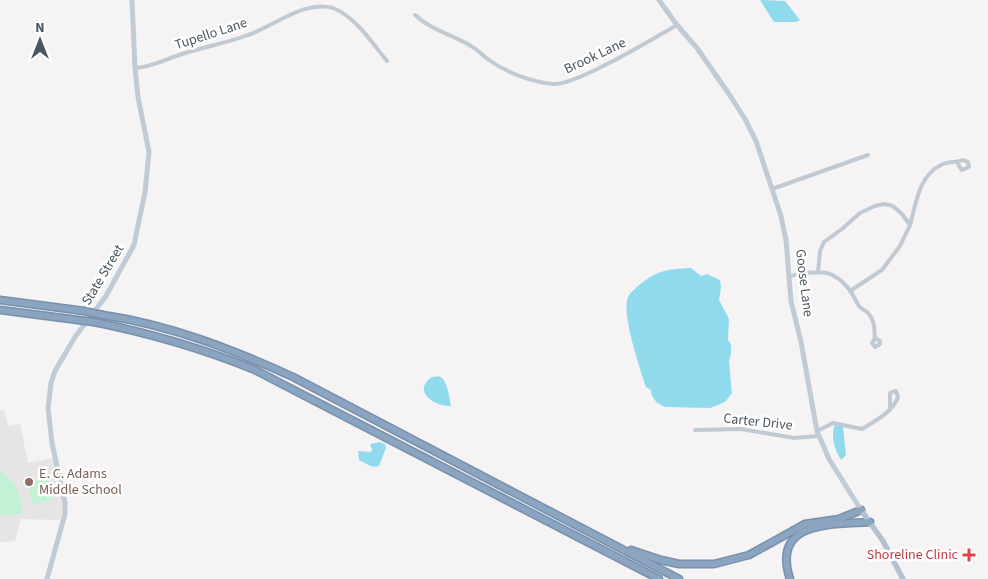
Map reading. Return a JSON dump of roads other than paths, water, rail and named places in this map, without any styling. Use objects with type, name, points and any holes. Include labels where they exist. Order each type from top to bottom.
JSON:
[{"type":"highway","points":[[0,299],[124,318],[208,341],[249,357],[293,377],[679,579]]},
{"type":"highway","points":[[0,311],[22,312],[94,322],[176,341],[253,369],[658,579]]},
{"type":"highway","points":[[585,530],[661,560],[679,564],[714,564],[749,555],[805,524],[839,520],[861,510]]},
{"type":"highway","points":[[790,579],[787,560],[789,547],[794,538],[804,530],[815,526],[870,522]]},
{"type":"main road","name":"Goose Lane","points":[[861,510],[888,549],[904,579]]},
{"type":"street","name":"State Street","points":[[47,579],[65,514],[65,503],[52,443],[48,408],[51,383],[55,371],[75,337],[106,296],[134,245],[146,192],[149,152],[138,97],[132,0]]},
{"type":"street","name":"Goose Lane","points":[[659,0],[697,48],[746,119],[756,141],[785,232],[791,301],[801,342],[818,434],[829,459],[861,510]]},
{"type":"street","name":"Tupello Lane","points":[[135,68],[147,68],[181,54],[250,34],[301,8],[316,6],[332,7],[349,17],[387,61]]},
{"type":"street","name":"Brook Lane","points":[[415,15],[424,24],[458,39],[490,61],[513,73],[533,81],[556,85],[581,76],[677,25]]},
{"type":"street","points":[[772,189],[868,154]]},
{"type":"street","points":[[850,291],[882,270],[900,246],[910,225],[921,188],[926,179],[938,166],[944,163],[958,163]]},
{"type":"street","points":[[818,272],[820,251],[824,242],[860,213],[875,206],[890,205],[902,214],[910,225]]},
{"type":"street","points":[[789,276],[818,272],[831,273],[850,291],[860,308],[868,313],[874,321],[875,338]]},
{"type":"street","name":"Carter Drive","points":[[695,430],[741,429],[794,438],[818,434],[833,424],[862,429],[890,410]]},
{"type":"water","points":[[760,0],[785,1],[800,20],[796,22],[774,22]]},
{"type":"water","points":[[691,268],[701,276],[707,274],[720,280],[719,300],[729,319],[728,340],[731,344],[729,361],[732,393],[725,402],[710,408],[665,407],[655,401],[651,390],[646,387],[629,328],[627,315],[628,297],[638,286],[657,274],[669,270]]},
{"type":"water","points":[[432,377],[439,377],[445,382],[451,406],[445,406],[432,401],[425,393],[426,382]]},
{"type":"water","points":[[835,425],[843,427],[846,455],[841,460],[834,443]]},
{"type":"water","points":[[380,442],[385,444],[386,448],[379,466],[372,466],[359,460],[358,451],[371,452],[370,444]]},
{"type":"place","name":"E. C. Adams Middle School","points":[[29,482]]},
{"type":"place","name":"Shoreline Clinic","points":[[969,555]]}]
